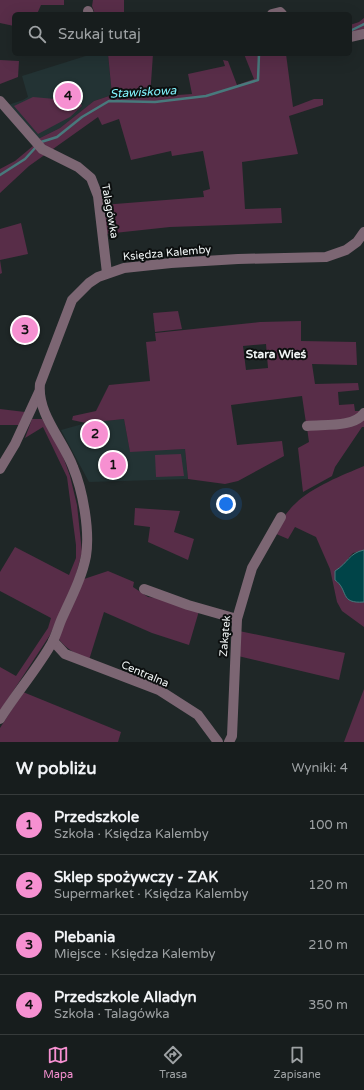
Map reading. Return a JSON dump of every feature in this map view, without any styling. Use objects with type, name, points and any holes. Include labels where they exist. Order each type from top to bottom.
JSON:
[{"type":"street","points":[[352,37],[364,34]]},
{"type":"street","name":"Talagówka","points":[[0,101],[38,146],[78,167],[92,178],[98,196],[107,273]]},
{"type":"street","name":"Księdza Kalemby","points":[[0,469],[15,444],[39,392],[40,384],[72,300],[89,283],[107,273],[124,268],[219,260],[326,257],[346,250],[363,237]]},
{"type":"street","points":[[0,719],[53,641],[80,578],[86,556],[86,536],[82,500],[76,475],[65,447],[41,404],[39,392]]},
{"type":"street","points":[[307,426],[350,422],[357,420],[364,413]]},
{"type":"street","name":"Zakątek","points":[[229,742],[232,736],[237,619],[252,568],[281,517]]},
{"type":"street","points":[[144,589],[188,605],[237,619]]},
{"type":"street","name":"Centralna","points":[[53,641],[65,654],[159,690],[198,715],[218,742]]},
{"type":"shaded area","points":[[0,0],[64,0],[64,5],[41,5],[38,12],[12,12],[12,26],[0,23]]},
{"type":"shaded area","points":[[93,0],[124,0],[124,12],[94,12],[92,6]]},
{"type":"shaded area","points":[[364,18],[364,31],[352,34],[352,24],[359,22]]},
{"type":"shaded area","points":[[86,56],[108,56],[112,95],[94,101],[60,128],[38,139],[8,105],[28,97],[22,76]]},
{"type":"shaded area","points":[[108,56],[153,56],[150,97],[192,94],[188,74],[225,66],[223,60],[228,61],[237,85],[254,79],[245,56],[286,56],[293,107],[314,99],[323,99],[323,105],[289,116],[298,154],[242,162],[245,209],[281,208],[282,223],[170,227],[105,234],[102,205],[204,197],[203,191],[210,189],[203,151],[172,156],[171,151],[131,160],[119,119],[102,125],[98,117],[29,166],[0,193],[0,169],[15,161],[39,141],[38,139],[60,128],[94,101],[112,95]]},
{"type":"shaded area","points":[[0,60],[19,61],[18,77],[0,84]]},
{"type":"shaded area","points":[[75,92],[82,106],[70,117],[38,134],[14,106],[33,97],[55,99]]},
{"type":"shaded area","points":[[21,223],[28,254],[0,260],[0,229]]},
{"type":"shaded area","points":[[0,260],[2,273],[0,274]]},
{"type":"shaded area","points":[[178,311],[182,329],[155,332],[153,313]]},
{"type":"shaded area","points":[[301,321],[301,341],[356,342],[357,365],[312,364],[315,384],[358,383],[359,390],[338,392],[339,405],[354,404],[355,411],[362,411],[354,419],[306,423],[302,396],[231,405],[237,445],[282,441],[284,456],[238,481],[225,484],[188,479],[185,449],[130,452],[124,419],[86,423],[72,420],[73,416],[96,411],[109,385],[150,381],[146,342],[156,341],[155,333],[260,322]],"holes":[[[266,344],[268,368],[246,370],[243,346]]]},
{"type":"shaded area","points":[[0,409],[25,412],[19,425],[0,425]]},
{"type":"shaded area","points":[[364,418],[364,427],[362,427],[335,467],[332,476],[303,492],[298,448],[309,442],[307,428]]},
{"type":"shaded area","points":[[32,419],[42,419],[61,451],[70,476],[77,505],[82,552],[74,582],[50,635],[0,711],[0,667],[16,676],[48,628],[51,618],[0,591],[0,572],[15,547],[69,575],[76,558],[76,545],[67,477],[43,427],[25,438]]},
{"type":"shaded area","points":[[124,419],[130,451],[185,449],[188,479],[89,482],[61,430],[86,423]]},
{"type":"shaded area","points":[[181,454],[184,476],[156,477],[155,455]]},
{"type":"shaded area","points":[[364,466],[364,550],[353,553],[350,556],[335,580],[342,587],[348,598],[356,602],[364,602],[364,627],[342,611],[337,602],[330,569],[316,537],[295,527],[288,539],[274,533],[287,513],[303,497],[328,482]]},
{"type":"shaded area","points":[[135,508],[180,511],[174,532],[194,539],[188,560],[148,542],[150,527],[134,525]]},
{"type":"shaded area","points":[[108,571],[134,582],[133,587],[148,597],[158,598],[199,611],[189,645],[152,633],[104,612],[89,660],[76,654],[68,648],[58,638],[84,579]]},
{"type":"shaded area","points":[[239,631],[345,653],[339,680],[238,656]]},
{"type":"shaded area","points":[[364,689],[364,742],[344,742]]},
{"type":"shaded area","points":[[23,692],[121,732],[118,742],[0,742],[0,728]]},
{"type":"water","points":[[364,550],[364,602],[351,601],[345,596],[342,588],[335,580],[335,571],[355,553]]},
{"type":"waterway","name":"Stawiskowa","points":[[352,30],[364,24]]},
{"type":"waterway","name":"Stawiskowa","points":[[41,142],[57,137],[82,117],[109,101],[155,102],[206,96],[258,80],[259,56]]},
{"type":"waterway","name":"Stawiskowa","points":[[0,175],[25,159],[36,147]]},
{"type":"place","name":"Przedszkole Alladyn","points":[[68,96]]},
{"type":"place","name":"Plebania","points":[[25,330]]},
{"type":"place","name":"Sklep spożywczy - ZAK","points":[[95,434]]},
{"type":"place","name":"Przedszkole","points":[[113,465]]},
{"type":"district","name":"Stara Wieś","points":[[276,354]]}]
